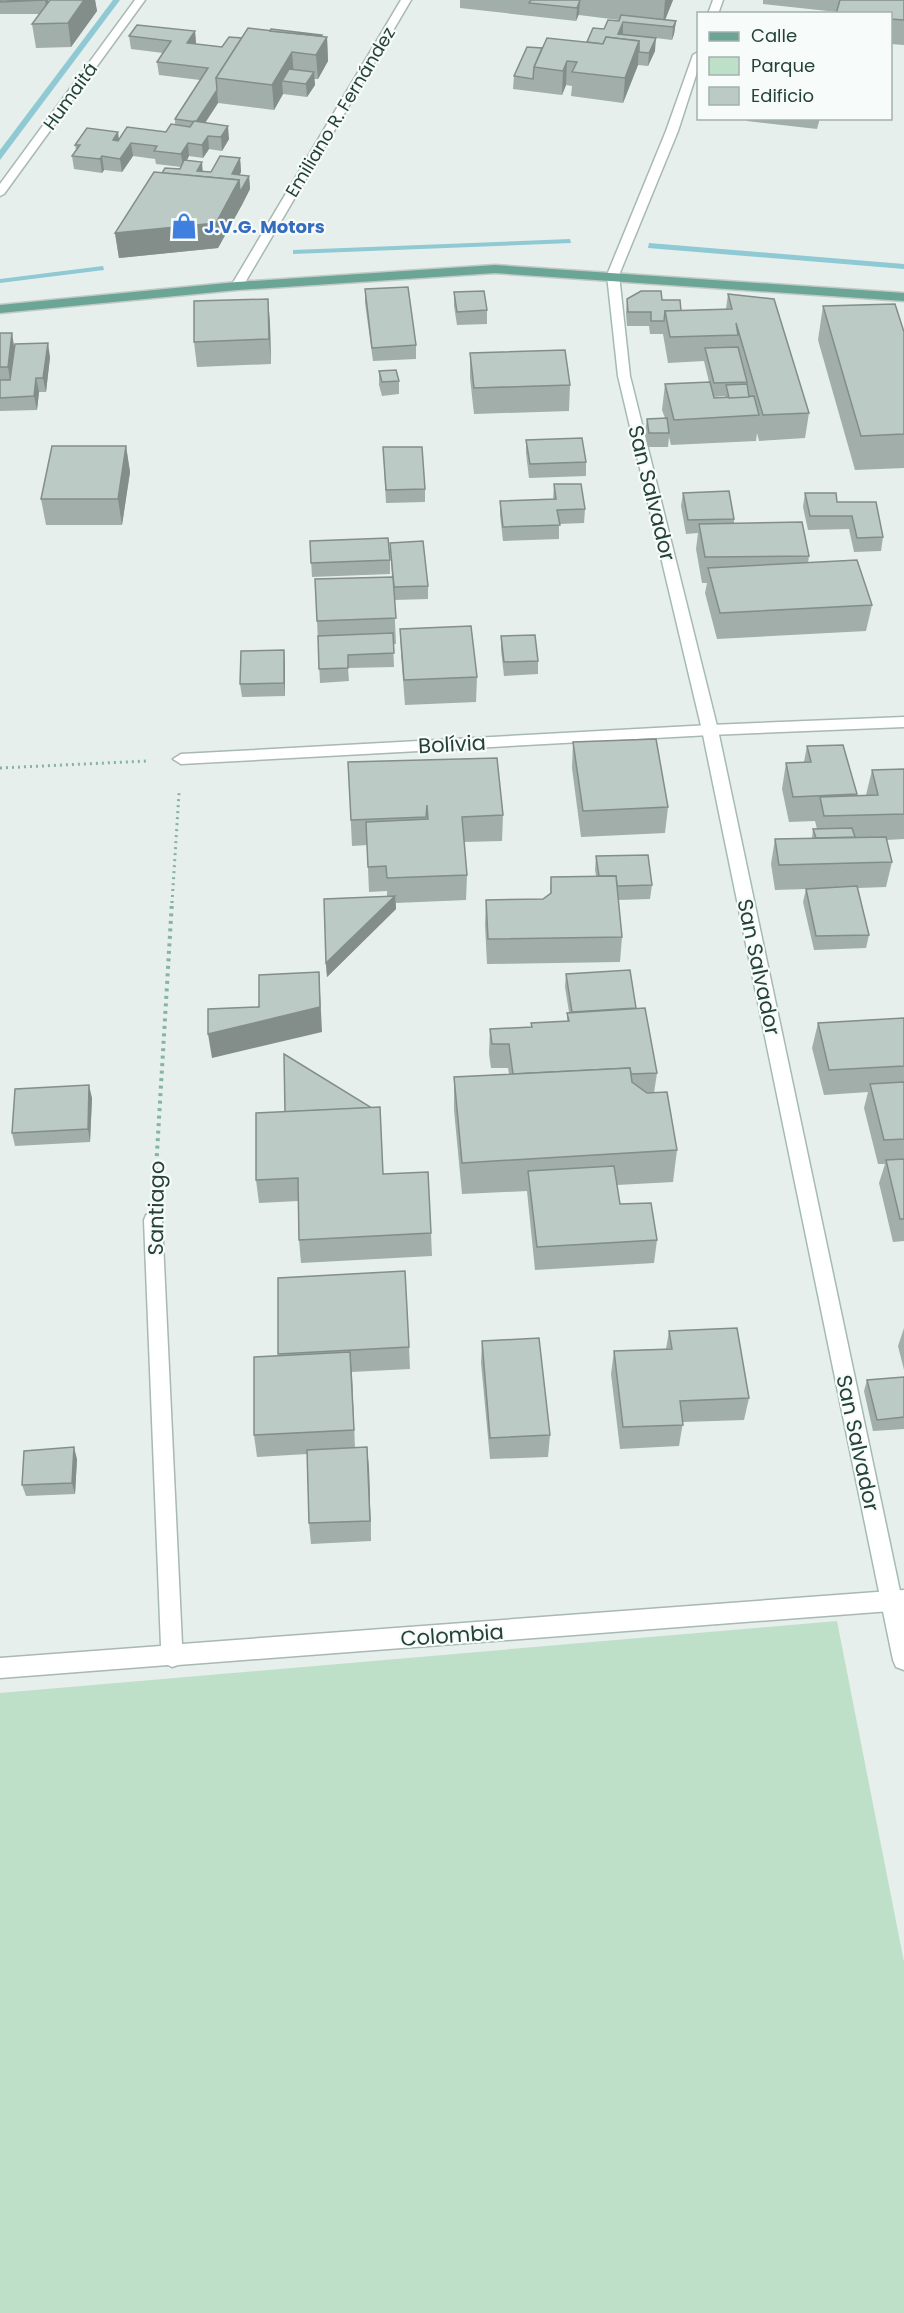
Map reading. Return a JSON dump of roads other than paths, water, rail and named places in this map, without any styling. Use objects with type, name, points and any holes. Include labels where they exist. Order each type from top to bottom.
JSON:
[{"type":"main road","points":[[0,309],[237,286],[495,269],[613,275],[904,297]]},
{"type":"street","name":"Humaitá","points":[[0,192],[140,0]]},
{"type":"street","name":"Emiliano R. Fernández","points":[[237,286],[406,0]]},
{"type":"street","points":[[613,275],[672,131],[697,61]]},
{"type":"street","name":"San Salvador","points":[[613,275],[624,376],[710,730],[897,1601],[904,1660]]},
{"type":"street","name":"Bolívia","points":[[181,759],[710,730],[904,722]]},
{"type":"street","name":"Santiago","points":[[153,1220],[172,1657]]},
{"type":"street","name":"Colombia","points":[[0,1668],[172,1657],[897,1601]]},
{"type":"water","points":[[113,0],[120,0],[0,160],[0,150]]},
{"type":"water","points":[[570,239],[571,243],[293,254],[293,250]]},
{"type":"water","points":[[649,243],[904,264],[904,269],[648,248]]},
{"type":"water","points":[[103,266],[104,270],[0,283],[0,279]]},
{"type":"place","name":"J.V.G. Motors","points":[[184,226]]}]
